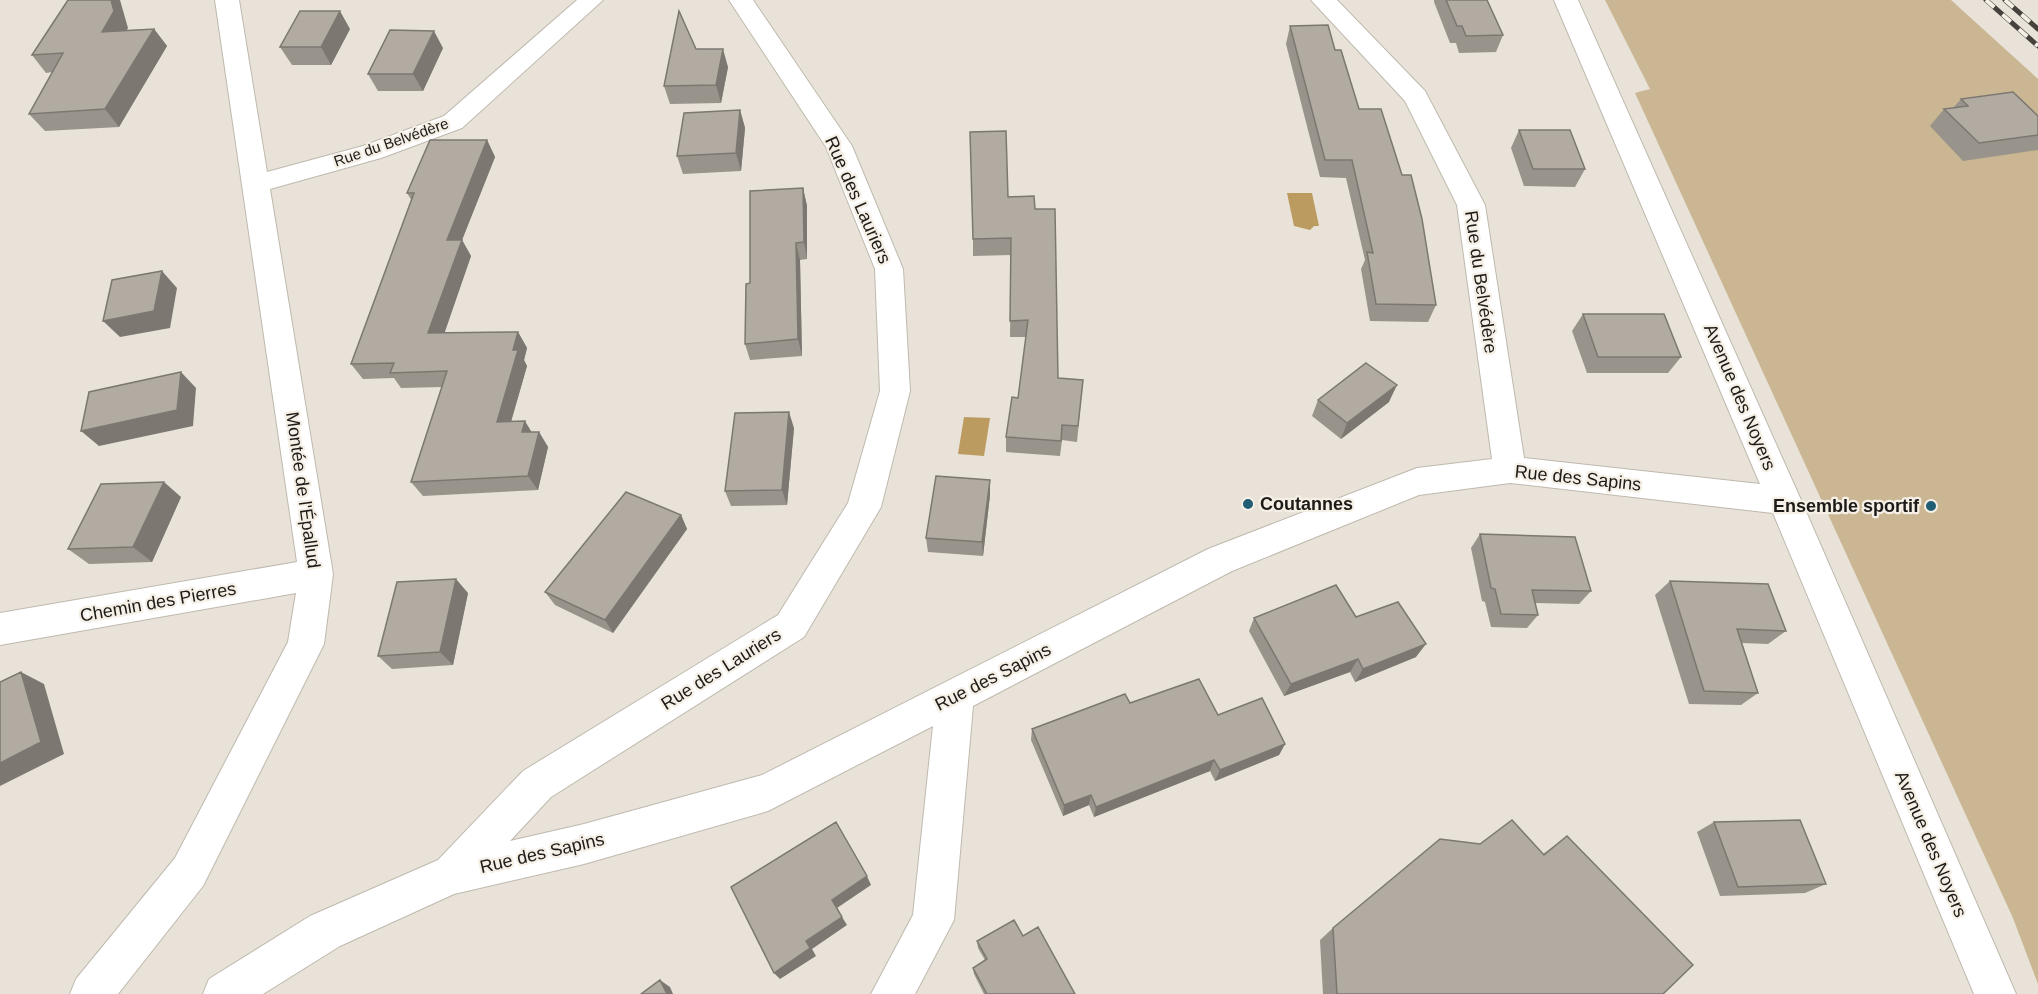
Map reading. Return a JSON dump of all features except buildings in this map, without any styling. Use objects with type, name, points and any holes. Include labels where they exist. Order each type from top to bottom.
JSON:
[{"type":"street","name":"Montée de l'Épallud","points":[[91,994],[189,872],[306,644],[316,574],[227,0]]},
{"type":"street","name":"Rue du Belvédère","points":[[256,184],[372,152],[453,122],[591,0]]},
{"type":"street","name":"Rue des Lauriers","points":[[452,874],[537,784],[790,626],[864,507],[895,392],[889,269],[839,146],[741,0]]},
{"type":"street","name":"Rue du Belvédère","points":[[1323,0],[1416,98],[1471,205],[1510,470]]},
{"type":"street","name":"Avenue des Noyers","points":[[1566,0],[1784,500],[1995,994]]},
{"type":"street","name":"Rue des Sapins","points":[[224,994],[325,931],[452,874],[584,844],[768,792],[1220,560],[1417,482],[1510,470],[1784,500]]},
{"type":"street","name":"Chemin des Pierres","points":[[0,629],[316,574]]},
{"type":"street","points":[[892,994],[933,920],[955,696]]},
{"type":"shaded area","name":"Ensemble sportif","points":[[1605,0],[1951,0],[2038,79],[2038,984],[2013,918],[1635,93],[1650,89]]},
{"type":"shaded area","points":[[1287,193],[1312,193],[1319,226],[1314,226],[1310,230],[1294,226]]},
{"type":"shaded area","points":[[964,417],[990,418],[984,456],[958,454]]},
{"type":"railway","points":[[1986,0],[2038,46]]},
{"type":"railway","points":[[2005,0],[2038,29]]},
{"type":"place","name":"Coutannes","points":[[1248,504]]},
{"type":"place","name":"Ensemble sportif","points":[[1931,506]]}]
